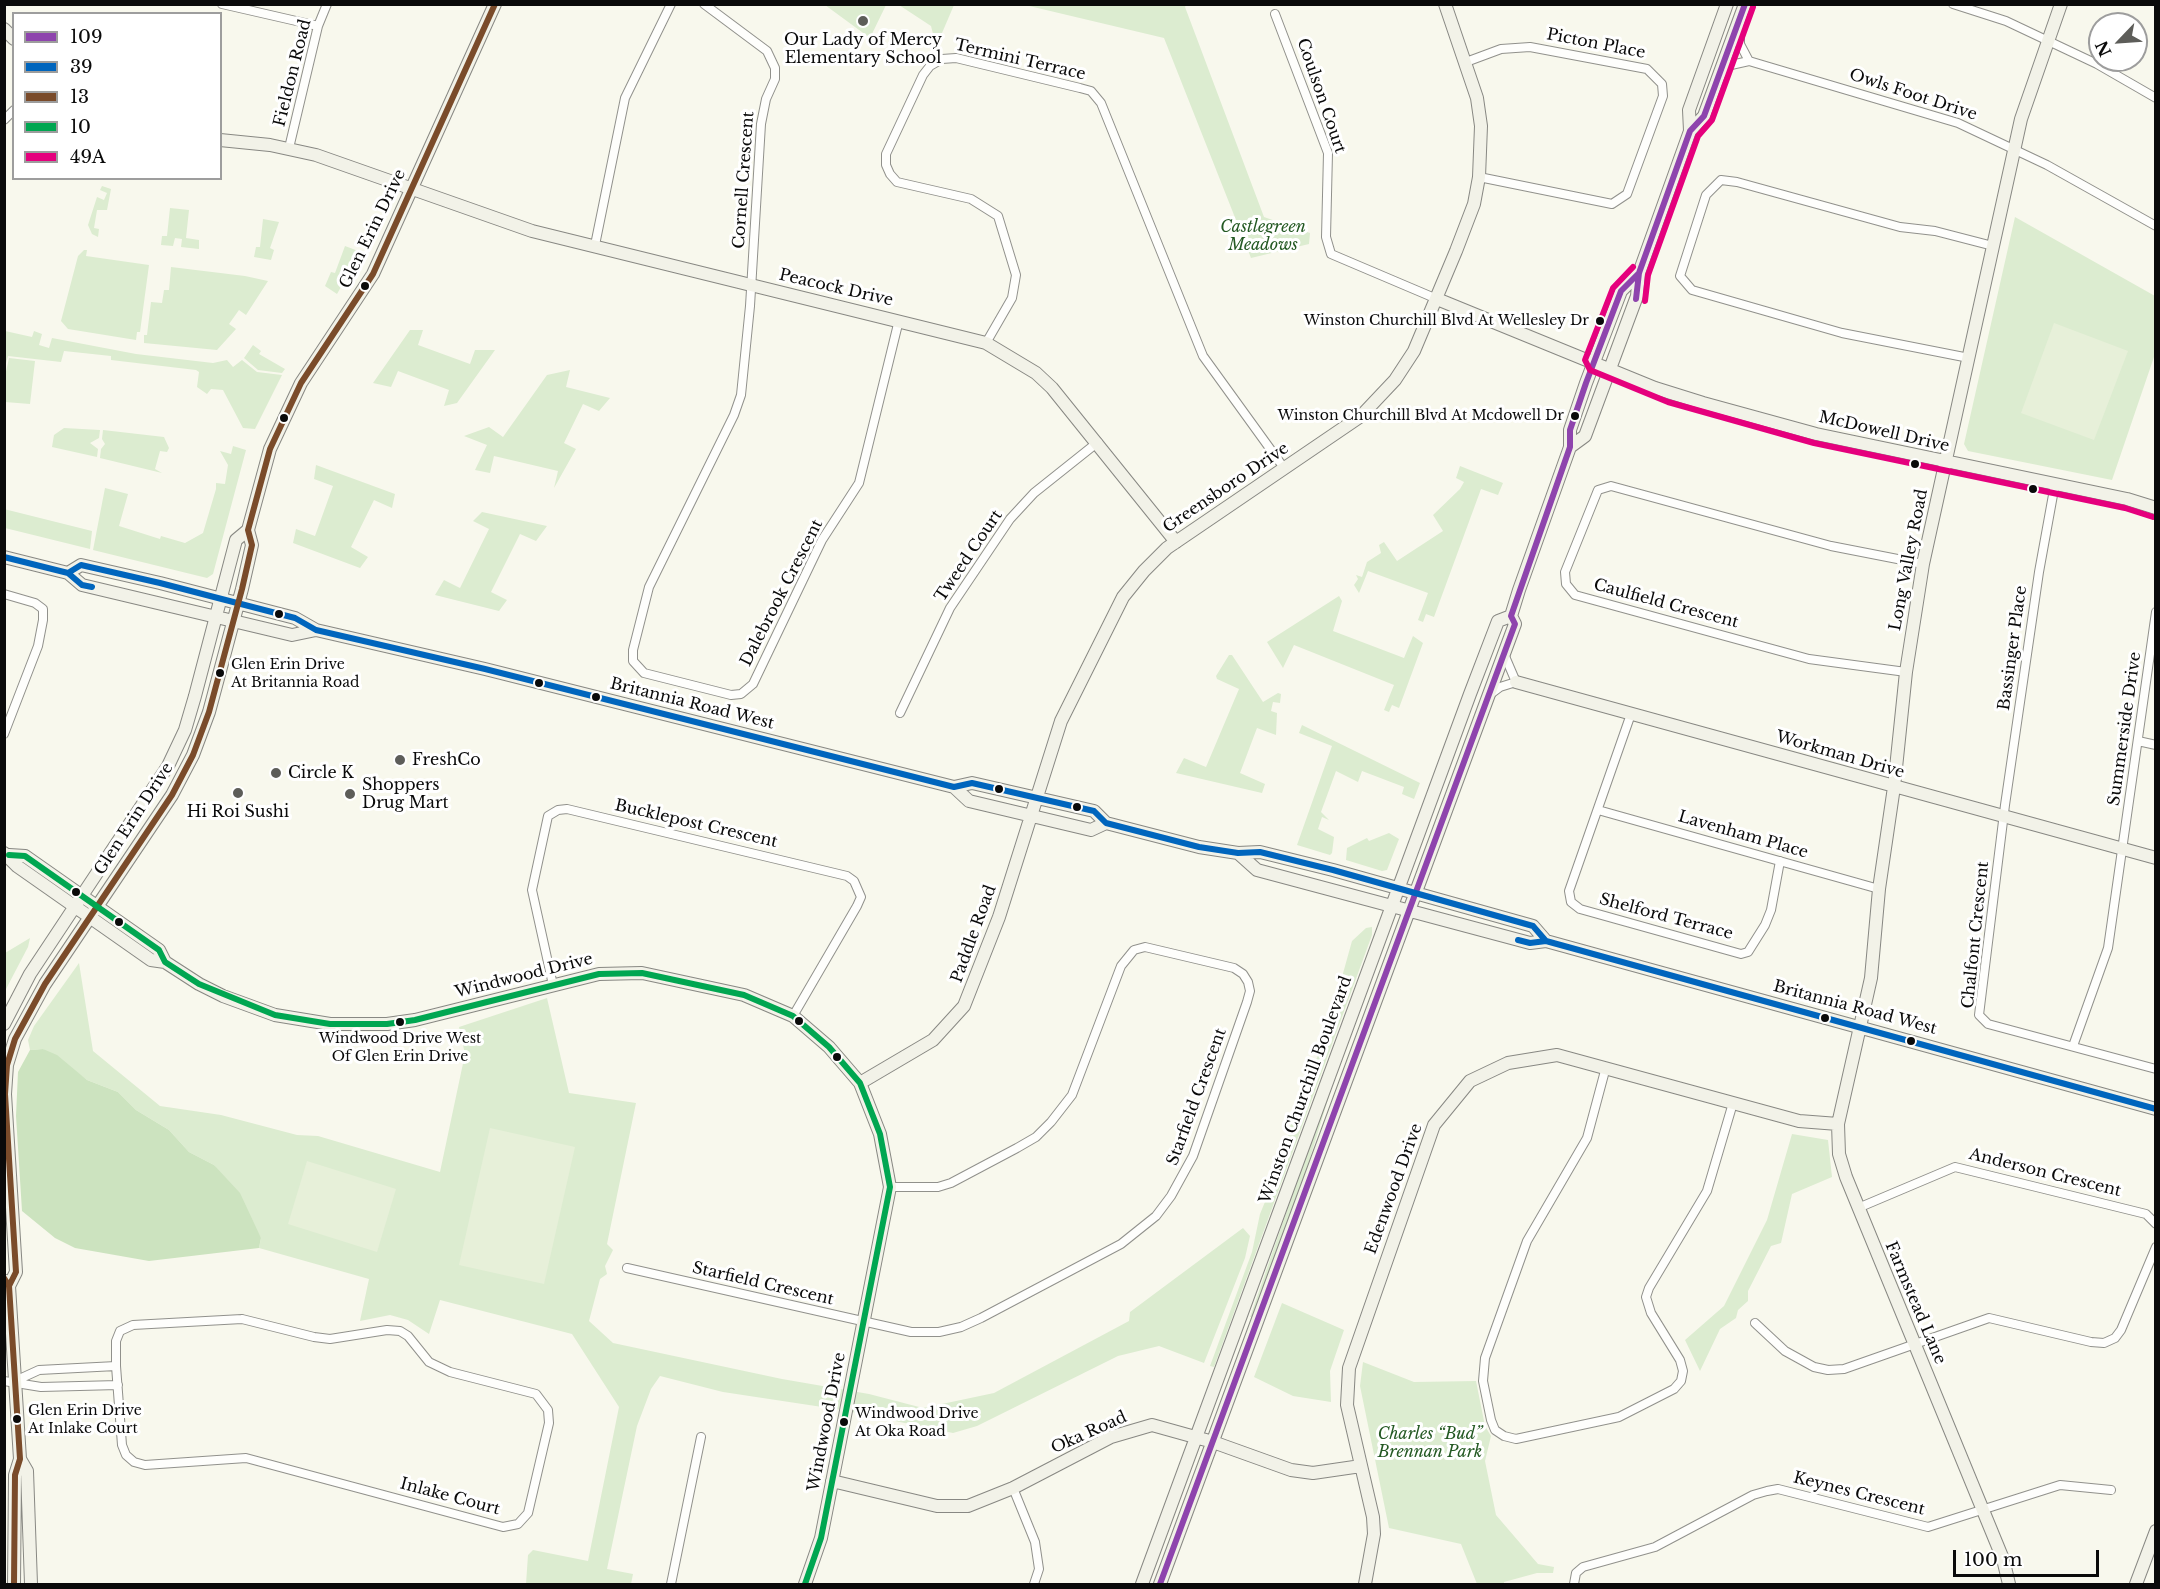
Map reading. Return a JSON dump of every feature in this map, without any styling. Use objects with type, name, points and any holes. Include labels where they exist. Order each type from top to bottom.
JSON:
[{"type":"street","points":[[222,4],[318,26]]},
{"type":"street","name":"Fieldon Road","points":[[289,148],[318,26],[327,4]]},
{"type":"street","name":"Glen Erin Drive","points":[[31,1584],[27,1471],[20,1459],[10,1381],[7,1282],[16,1272],[7,1167],[5,1094],[10,1051],[28,1011],[171,795],[193,755],[209,712],[252,545],[248,530],[262,474],[284,415],[315,360],[373,274],[495,4]]},
{"type":"street","points":[[595,245],[625,98],[671,4]]},
{"type":"street","name":"Cornell Crescent","points":[[704,4],[767,51],[775,68],[775,79],[766,99],[761,124],[751,285]]},
{"type":"street","name":"Greensboro Drive","points":[[1031,815],[1061,721],[1108,623],[1123,597],[1144,571],[1176,542],[1344,429],[1380,398],[1414,351],[1474,204],[1479,177],[1481,126],[1477,98],[1445,4]]},
{"type":"street","name":"Winston Churchill Boulevard","points":[[1570,447],[1585,436],[1637,296],[1639,273],[1690,131],[1689,110],[1727,4]]},
{"type":"street","points":[[1953,4],[2006,21],[2097,64],[2156,98]]},
{"type":"street","name":"Long Valley Road","points":[[1861,1027],[1871,978],[1879,889],[1894,787],[1906,672],[1923,564],[2025,108],[2061,4]]},
{"type":"street","points":[[1719,76],[1731,65],[1749,61],[1742,51],[1739,36],[1743,10]]},
{"type":"street","name":"Winston Churchill Boulevard","points":[[1690,131],[1704,116],[1743,10]]},
{"type":"street","name":"Coulson Court","points":[[1275,14],[1328,153],[1326,237],[1331,254],[1437,299]]},
{"type":"street","name":"Picton Place","points":[[1466,62],[1501,49],[1530,47],[1647,69],[1662,84],[1663,96],[1627,194],[1612,204],[1479,177]]},
{"type":"street","name":"Termini Terrace","points":[[986,343],[1012,298],[1016,275],[998,216],[971,199],[897,182],[886,165],[886,154],[923,75],[930,66],[942,59],[956,57],[1091,91],[1101,103],[1203,356],[1284,468]]},
{"type":"street","name":"Owls Foot Drive","points":[[1749,61],[1958,123],[2015,150],[2156,226]]},
{"type":"street","name":"Peacock Drive","points":[[222,140],[289,148],[412,187],[508,224],[986,343],[1036,374],[1065,402],[1176,542]]},
{"type":"street","points":[[1969,358],[1842,333],[1692,290],[1680,276],[1706,195],[1721,180],[1737,182],[1900,227],[1935,231],[1993,246]]},
{"type":"street","name":"Winston Churchill Boulevard","points":[[1160,1584],[1515,624],[1511,616],[1570,447],[1570,430],[1594,362],[1621,291],[1639,273]]},
{"type":"street","name":"Dalebrook Crescent","points":[[751,285],[741,395],[734,415],[649,587],[633,650],[633,661],[644,673],[731,695],[741,694],[753,684],[822,540],[859,483],[899,320]]},
{"type":"street","name":"McDowell Drive","points":[[1437,299],[1610,369],[1703,403],[1816,434],[1945,463],[2127,499],[2156,508]]},
{"type":"street","name":"Tweed Court","points":[[900,713],[950,608],[1010,519],[1034,493],[1098,442]]},
{"type":"street","name":"Bassinger Place","points":[[2004,817],[2039,572],[2055,484]]},
{"type":"street","name":"Caulfield Crescent","points":[[1906,672],[1809,660],[1575,595],[1566,584],[1565,572],[1598,490],[1611,486],[1830,546],[1923,564]]},
{"type":"street","name":"Glen Erin Drive","points":[[4,1024],[27,980],[168,765],[184,730],[195,696],[236,540],[248,530]]},
{"type":"street","name":"Britannia Road West","points":[[4,557],[68,573],[82,585],[292,635],[316,630]]},
{"type":"street","name":"Britannia Road West","points":[[68,573],[81,565],[296,618],[316,630],[469,665],[954,787],[972,783],[1094,812],[1106,823],[1199,847],[1238,853],[1260,852],[1533,926],[1546,941]]},
{"type":"street","points":[[4,594],[35,603],[43,609],[44,620],[38,646],[4,734]]},
{"type":"street","name":"Summerside Drive","points":[[2073,1046],[2108,948],[2156,612]]},
{"type":"street","name":"Winston Churchill Boulevard","points":[[1142,1584],[1498,621],[1511,616]]},
{"type":"street","points":[[1488,696],[1500,687],[1516,682],[1504,654]]},
{"type":"street","name":"Workman Drive","points":[[1516,682],[2156,858]]},
{"type":"street","name":"Shelford Terrace","points":[[1631,714],[1569,891],[1571,902],[1580,909],[1741,954],[1748,952],[1756,942],[1771,910],[1780,861]]},
{"type":"street","points":[[2138,741],[2156,745]]},
{"type":"street","name":"Britannia Road West","points":[[954,787],[969,801],[1091,830],[1106,823]]},
{"type":"street","name":"Bucklepost Crescent","points":[[553,985],[532,891],[548,816],[558,810],[567,809],[847,876],[854,881],[861,897],[857,906],[793,1016]]},
{"type":"street","name":"Lavenham Place","points":[[1598,810],[1879,889]]},
{"type":"street","name":"Paddle Road","points":[[860,1083],[933,1040],[964,1006],[999,917],[1031,815]]},
{"type":"street","name":"Chalfont Crescent","points":[[2004,817],[1979,1015],[1988,1024],[2156,1069]]},
{"type":"street","name":"Britannia Road West","points":[[1238,853],[1257,870],[1530,943],[1546,941],[2156,1109]]},
{"type":"street","name":"Windwood Drive","points":[[7,854],[25,856],[79,902],[159,950],[165,962],[199,984],[249,1006],[302,1021],[370,1025],[415,1020],[609,973],[642,973],[744,995],[793,1016],[829,1047],[860,1083],[880,1134],[890,1187],[821,1538],[805,1584]]},
{"type":"street","name":"Starfield Crescent","points":[[627,1268],[910,1332],[939,1332],[961,1327],[1096,1258],[1140,1231],[1171,1196],[1193,1156],[1247,1002],[1250,991],[1248,982],[1243,974],[1234,968],[1144,947],[1134,950],[1121,966],[1072,1095],[1052,1122],[1036,1137],[951,1183],[938,1187],[890,1187]]},
{"type":"street","name":"Farmstead Lane","points":[[1861,1027],[1838,1124],[1839,1154],[1858,1208],[2003,1559],[2008,1584]]},
{"type":"street","name":"Edenwood Drive","points":[[1365,1584],[1374,1534],[1347,1406],[1349,1368],[1434,1125],[1470,1081],[1508,1063],[1557,1055],[1798,1121],[1838,1124]]},
{"type":"street","points":[[1606,1067],[1587,1138],[1527,1241],[1485,1358],[1483,1381],[1491,1420],[1495,1430],[1504,1436],[1516,1438],[1619,1418],[1674,1389],[1681,1381],[1683,1371],[1680,1360],[1651,1313],[1646,1297],[1649,1288],[1707,1191],[1734,1103]]},
{"type":"street","name":"Anderson Crescent","points":[[1858,1208],[1955,1167],[2145,1214],[2156,1224]]},
{"type":"street","points":[[1755,1323],[1785,1351],[1814,1367],[1828,1370],[1844,1369],[1989,1318],[2104,1343],[2115,1338],[2121,1330],[2156,1247]]},
{"type":"street","name":"Inlake Court","points":[[242,1319],[330,1339],[387,1330],[400,1331],[408,1336],[429,1362],[450,1372],[536,1394],[548,1410],[549,1423],[528,1513],[518,1524],[503,1527],[246,1458],[145,1465],[134,1462],[126,1455],[122,1444],[118,1385],[116,1341],[120,1331],[133,1325],[242,1319]]},
{"type":"street","points":[[10,1381],[39,1370],[116,1365]]},
{"type":"street","points":[[10,1381],[41,1387],[118,1385]]},
{"type":"street","name":"Oka Road","points":[[832,1481],[937,1506],[968,1506],[1013,1488],[1129,1431],[1152,1425],[1197,1436],[1291,1470],[1313,1473],[1361,1466]]},
{"type":"street","points":[[671,1584],[702,1437]]},
{"type":"street","name":"Glen Erin Drive","points":[[14,1584],[15,1475],[20,1459]]},
{"type":"street","name":"Keynes Crescent","points":[[1574,1584],[1576,1573],[1582,1567],[1655,1547],[1753,1495],[1778,1489],[1928,1527],[2060,1485],[2111,1490]]},
{"type":"street","points":[[1013,1488],[1037,1549],[1039,1569],[1034,1584]]},
{"type":"street","points":[[2138,1584],[2156,1531]]},
{"type":"green space","name":"Our Lady of Mercy Elementary School","points":[[825,5],[886,5],[870,38]]},
{"type":"green space","points":[[899,5],[954,5],[942,33],[933,34],[931,26]]},
{"type":"green space","name":"Castlegreen Meadows","points":[[1025,5],[1186,5],[1264,217],[1310,233],[1309,244],[1251,258],[1164,38]]},
{"type":"green space","points":[[102,186],[111,189],[107,210],[97,210],[94,228],[99,229],[98,237],[92,234],[88,225],[97,197],[104,200],[107,193],[100,190]]},
{"type":"green space","points":[[170,208],[189,210],[186,238],[199,240],[199,249],[181,247],[182,239],[175,238],[173,246],[161,245],[162,236],[167,236]]},
{"type":"green space","points":[[2015,217],[2155,296],[2155,354],[2112,480],[1968,451],[1964,444]]},
{"type":"green space","points":[[263,219],[279,222],[270,248],[274,250],[271,260],[254,257],[256,247],[260,247]]},
{"type":"green space","points":[[345,246],[361,252],[337,294],[325,286],[331,272],[335,273]]},
{"type":"green space","points":[[87,250],[86,256],[149,265],[140,332],[137,332],[136,340],[68,329],[61,321],[78,256]]},
{"type":"green space","points":[[171,267],[268,281],[246,315],[239,310],[229,324],[236,329],[217,350],[144,343],[151,302],[162,303],[164,290],[169,290]]},
{"type":"green space","points":[[2054,323],[2128,351],[2094,440],[2021,413]]},
{"type":"green space","points":[[410,330],[423,330],[418,345],[470,364],[475,350],[495,350],[457,403],[444,406],[449,390],[398,371],[391,387],[373,383]]},
{"type":"green space","points":[[5,331],[32,337],[34,331],[42,334],[39,345],[49,348],[52,338],[136,354],[213,363],[227,360],[233,367],[242,360],[257,372],[282,375],[255,429],[243,428],[223,390],[211,389],[207,394],[197,387],[199,372],[196,370],[111,360],[111,356],[64,351],[61,362],[8,356],[5,367]]},
{"type":"green space","points":[[253,345],[261,351],[259,354],[285,369],[282,373],[258,370],[244,358]]},
{"type":"green space","points":[[9,358],[35,361],[30,404],[5,402],[5,376]]},
{"type":"green space","points":[[570,370],[566,387],[610,398],[599,411],[583,404],[564,443],[576,449],[554,488],[558,471],[494,456],[490,473],[475,470],[487,445],[464,436],[489,427],[503,437],[547,375]]},
{"type":"green space","points":[[64,428],[100,430],[99,438],[90,443],[98,449],[97,457],[52,447],[54,435]]},
{"type":"green space","points":[[103,430],[164,437],[169,448],[167,452],[160,451],[155,469],[162,473],[100,458],[101,449],[105,444],[102,439]]},
{"type":"green space","points":[[233,446],[246,450],[213,574],[207,578],[93,550],[105,488],[128,494],[119,526],[160,539],[161,536],[185,543],[203,533],[216,483],[225,484],[228,465],[220,451],[231,454]]},
{"type":"green space","points":[[316,465],[395,494],[392,508],[374,500],[351,547],[368,557],[360,568],[293,543],[296,529],[315,536],[333,486],[314,479]]},
{"type":"green space","points":[[1460,466],[1503,483],[1498,495],[1481,489],[1434,617],[1426,614],[1423,622],[1418,620],[1428,593],[1368,571],[1359,593],[1354,585],[1358,579],[1356,575],[1362,577],[1367,562],[1381,553],[1379,545],[1384,542],[1397,561],[1443,531],[1433,515],[1460,489],[1464,482],[1456,478]]},
{"type":"green space","points":[[4,509],[92,531],[90,549],[5,528]]},
{"type":"green space","points":[[482,512],[547,526],[536,541],[520,534],[491,592],[507,600],[499,611],[435,595],[444,580],[460,588],[489,529],[473,521]]},
{"type":"green space","points":[[1339,596],[1342,601],[1333,631],[1404,658],[1413,636],[1423,643],[1399,708],[1392,705],[1389,712],[1384,710],[1394,685],[1294,645],[1283,668],[1267,642]]},
{"type":"green space","points":[[1229,655],[1232,655],[1263,702],[1278,693],[1281,694],[1280,703],[1273,702],[1271,711],[1277,713],[1276,735],[1257,728],[1240,773],[1265,784],[1262,793],[1176,773],[1184,758],[1206,767],[1239,689],[1217,679],[1216,676]]},
{"type":"green space","points":[[1302,725],[1420,783],[1414,799],[1402,794],[1404,787],[1362,771],[1358,782],[1336,771],[1321,812],[1329,820],[1322,817],[1318,829],[1334,837],[1332,853],[1330,855],[1297,845],[1332,746],[1299,733]]},
{"type":"green space","points":[[1389,833],[1399,839],[1387,870],[1382,871],[1346,860],[1347,848],[1367,838],[1369,841]]},
{"type":"green space","points":[[1372,927],[1372,935],[1214,1367],[1210,1366],[1252,1252],[1260,1214],[1283,1158],[1292,1119],[1325,1038],[1352,941],[1366,928]]},
{"type":"green space","points":[[30,938],[28,947],[5,991],[5,953]]},
{"type":"green space","points":[[79,963],[93,1051],[160,1106],[221,1115],[297,1135],[318,1136],[440,1172],[465,1054],[459,1027],[547,998],[569,1093],[636,1103],[607,1244],[613,1250],[605,1266],[607,1274],[600,1279],[589,1321],[613,1343],[782,1379],[869,1394],[923,1408],[994,1393],[1129,1321],[1130,1312],[1243,1228],[1250,1236],[1245,1258],[1204,1363],[1159,1346],[1118,1356],[977,1426],[953,1433],[842,1410],[723,1392],[660,1376],[651,1389],[637,1426],[607,1569],[633,1574],[631,1584],[526,1584],[528,1555],[533,1550],[588,1561],[619,1407],[572,1334],[440,1300],[429,1334],[408,1320],[390,1315],[360,1321],[369,1279],[259,1248],[261,1238],[214,1165],[189,1152],[169,1130],[136,1110],[118,1092],[87,1080],[43,1049],[30,1050],[28,1040],[34,1026]]},
{"type":"green space","points":[[43,1049],[57,1055],[87,1080],[118,1092],[136,1110],[169,1130],[189,1152],[214,1165],[240,1193],[261,1238],[259,1248],[149,1261],[75,1248],[55,1238],[22,1211],[16,1116],[18,1072],[30,1050]]},
{"type":"green space","points":[[1327,1095],[1329,1096],[1307,1168],[1253,1317],[1250,1317]]},
{"type":"green space","points":[[490,1128],[575,1147],[544,1284],[459,1265]]},
{"type":"green space","points":[[1792,1134],[1828,1140],[1832,1177],[1792,1194],[1781,1243],[1771,1246],[1748,1291],[1748,1301],[1738,1310],[1736,1318],[1720,1329],[1700,1371],[1685,1340],[1724,1306],[1767,1220]]},
{"type":"green space","points":[[307,1161],[396,1189],[377,1252],[288,1224]]},
{"type":"green space","points":[[1282,1303],[1344,1330],[1330,1371],[1331,1402],[1293,1396],[1254,1377]]},
{"type":"green space","name":"Charles “Bud” Brennan Park","points":[[1363,1362],[1414,1382],[1476,1381],[1485,1426],[1491,1436],[1485,1461],[1496,1515],[1538,1564],[1554,1567],[1553,1573],[1537,1573],[1504,1582],[1504,1584],[1477,1584],[1461,1544],[1389,1528],[1360,1386]]},
{"type":"transit line","name":"13","points":[[9,1286],[16,1272],[5,1094],[7,1065],[15,1039],[45,984],[172,795],[193,755],[209,712],[242,589],[252,545],[248,530],[270,449],[301,383],[373,274],[495,4]]},
{"type":"transit line","name":"109","points":[[1636,299],[1639,273],[1690,131],[1704,116],[1745,4]]},
{"type":"transit line","name":"49A","points":[[1645,301],[1648,275],[1698,136],[1712,120],[1753,7]]},
{"type":"transit line","name":"49A","points":[[1633,267],[1613,288],[1585,360],[1590,370],[1668,402],[1814,443],[2125,508],[2153,517]]},
{"type":"transit line","name":"109","points":[[1160,1584],[1515,624],[1511,616],[1570,447],[1570,430],[1586,383],[1621,291],[1639,273]]},
{"type":"transit line","name":"39","points":[[4,557],[68,573],[82,585],[92,587]]},
{"type":"transit line","name":"39","points":[[68,573],[81,565],[160,583],[295,618],[316,630],[485,669],[954,787],[972,783],[1094,811],[1106,823],[1199,847],[1238,853],[1260,852],[1333,870],[1533,926],[1546,941]]},
{"type":"transit line","name":"10","points":[[9,855],[25,856],[159,950],[165,962],[199,984],[275,1015],[330,1024],[387,1024],[415,1020],[599,974],[642,973],[744,995],[793,1016],[829,1047],[860,1083],[880,1134],[890,1187],[821,1538],[805,1584]]},
{"type":"transit line","name":"39","points":[[1518,940],[1530,943],[1546,941],[2156,1109]]},
{"type":"transit line","name":"13","points":[[4,1278],[9,1286],[20,1459],[15,1475],[14,1584]]},
{"type":"place","name":"Our Lady of Mercy Elementary School","points":[[863,21]]},
{"type":"place","name":"Winston Churchill Blvd At Wellesley Dr","points":[[1600,321]]},
{"type":"place","name":"Winston Churchill Blvd At Mcdowell Dr","points":[[1575,416]]},
{"type":"place","name":"Glen Erin Drive At Britannia Road","points":[[220,673]]},
{"type":"place","name":"FreshCo","points":[[400,760]]},
{"type":"place","name":"Circle K","points":[[276,773]]},
{"type":"place","name":"Hi Roi Sushi","points":[[238,793]]},
{"type":"place","name":"Shoppers Drug Mart","points":[[350,794]]},
{"type":"place","name":"Windwood Drive West Of Glen Erin Drive","points":[[400,1022]]},
{"type":"place","name":"Glen Erin Drive At Inlake Court","points":[[17,1419]]},
{"type":"place","name":"Windwood Drive At Oka Road","points":[[844,1422]]}]
